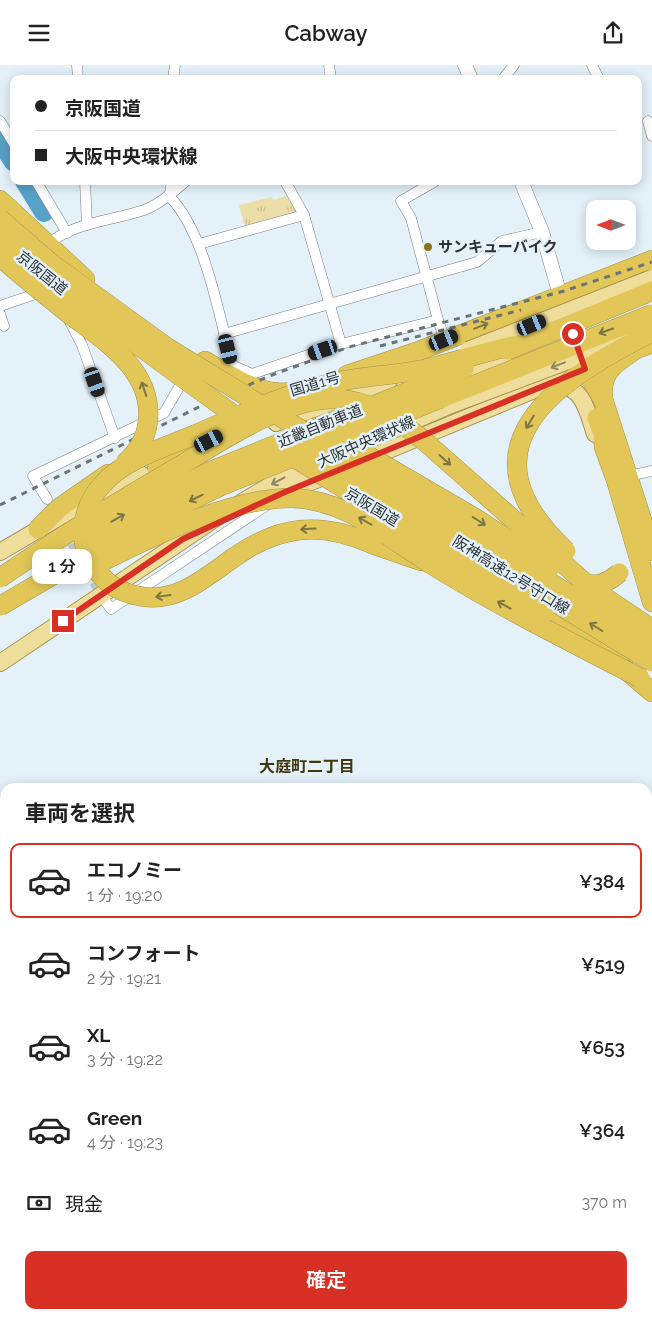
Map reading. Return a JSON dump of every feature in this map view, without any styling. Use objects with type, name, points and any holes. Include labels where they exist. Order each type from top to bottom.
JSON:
[{"type":"highway","name":"国道1号","points":[[0,200],[99,290],[171,342],[250,386],[265,391],[281,393],[309,388],[416,352],[560,295]]},
{"type":"highway","name":"京阪国道","points":[[0,219],[52,264],[297,462],[557,622],[593,644],[617,652],[634,649],[641,644],[648,633],[652,619]]},
{"type":"highway","name":"京阪国道","points":[[0,238],[88,309],[165,354]]},
{"type":"highway","points":[[0,257],[121,356],[141,380],[148,403],[147,425],[127,472],[59,508],[38,529]]},
{"type":"highway","points":[[650,541],[603,399],[585,369],[560,295],[652,260]]},
{"type":"highway","name":"近畿自動車道","points":[[0,587],[176,487],[276,444],[489,360],[518,345],[652,291]]},
{"type":"highway","name":"近畿自動車道","points":[[0,606],[124,533],[221,486],[652,314]]},
{"type":"highway","points":[[652,330],[592,364],[554,392],[535,414],[525,431],[517,464],[519,484],[523,497],[546,532],[652,624]]},
{"type":"highway","points":[[434,566],[341,532],[305,529],[277,535],[250,547],[180,593],[146,598],[117,589],[101,575],[87,551],[84,531],[85,520],[91,500],[102,484],[128,465],[286,395],[345,380],[423,369],[486,351],[518,345]]},
{"type":"highway","points":[[585,369],[644,346]]},
{"type":"highway","points":[[603,399],[605,373],[615,363],[644,346]]},
{"type":"highway","points":[[157,467],[227,432],[416,352]]},
{"type":"highway","points":[[165,354],[306,443],[373,482]]},
{"type":"highway","points":[[165,354],[384,464],[577,582],[587,585],[606,583],[619,573],[627,555],[630,528]]},
{"type":"highway","points":[[585,369],[584,379],[603,434],[604,447],[616,480],[652,602]]},
{"type":"highway","points":[[0,578],[139,489],[217,444],[294,406],[321,400],[338,399],[367,405],[395,419],[422,439],[591,588],[652,629]]},
{"type":"highway","name":"阪神高速12号守口線","points":[[373,482],[652,645]]},
{"type":"highway","name":"阪神高速12号守口線","points":[[373,482],[652,662]]},
{"type":"highway","points":[[0,618],[76,575],[163,533],[220,513],[268,500],[304,499],[343,510],[380,529],[434,566],[652,684]]},
{"type":"highway","points":[[593,644],[652,692]]},
{"type":"main road","points":[[524,185],[542,232],[560,295]]},
{"type":"main road","points":[[127,472],[157,467],[389,381],[652,278]]},
{"type":"main road","name":"大阪中央環状線","points":[[0,663],[183,539],[279,480],[451,405],[652,330]]},
{"type":"main road","points":[[127,472],[197,479],[239,471],[573,334]]},
{"type":"main road","points":[[183,539],[285,492],[585,369]]},
{"type":"main road","points":[[517,396],[560,386],[572,389],[581,397],[596,435],[604,447]]},
{"type":"main road","points":[[5,548],[38,529]]},
{"type":"street","points":[[506,75],[514,65]]},
{"type":"street","points":[[0,121],[10,137]]},
{"type":"street","points":[[646,122],[652,136]]},
{"type":"street","points":[[38,185],[67,233]]},
{"type":"street","points":[[85,185],[87,225]]},
{"type":"street","points":[[169,196],[170,185]]},
{"type":"street","points":[[115,438],[82,345],[66,316],[46,290],[34,265],[35,259],[48,244],[67,233],[87,225],[146,209],[169,196],[181,185]]},
{"type":"street","points":[[287,185],[304,215],[341,344]]},
{"type":"street","points":[[429,185],[401,201],[411,218],[444,340]]},
{"type":"street","points":[[169,196],[177,204],[199,244],[232,365],[252,374],[341,344],[438,320]]},
{"type":"street","points":[[199,244],[304,215]]},
{"type":"street","points":[[224,334],[477,262],[502,241],[542,232]]},
{"type":"street","points":[[0,257],[34,265]]},
{"type":"street","points":[[0,306],[46,290]]},
{"type":"street","points":[[0,314],[4,327]]},
{"type":"street","points":[[47,499],[33,476],[164,413],[198,357]]},
{"type":"street","points":[[628,476],[652,471]]},
{"type":"street","points":[[108,606],[285,492]]},
{"type":"green space","points":[[286,196],[298,211],[246,230],[239,205],[272,197],[273,200]]},
{"type":"waterway","points":[[0,140],[10,156]]},
{"type":"waterway","points":[[27,185],[44,212]]},
{"type":"tunnel","points":[[65,530],[103,598]]},
{"type":"railway","points":[[0,505],[209,402],[272,375],[349,347],[564,291],[652,262]]},
{"type":"railway","points":[[380,346],[521,310]]},
{"type":"place","name":"サンキューバイク","points":[[428,247]]},
{"type":"district","name":"大庭町二丁目","points":[[307,766]]},
{"type":"route","points":[[63,621],[183,539],[285,492],[585,369],[573,334]]}]
